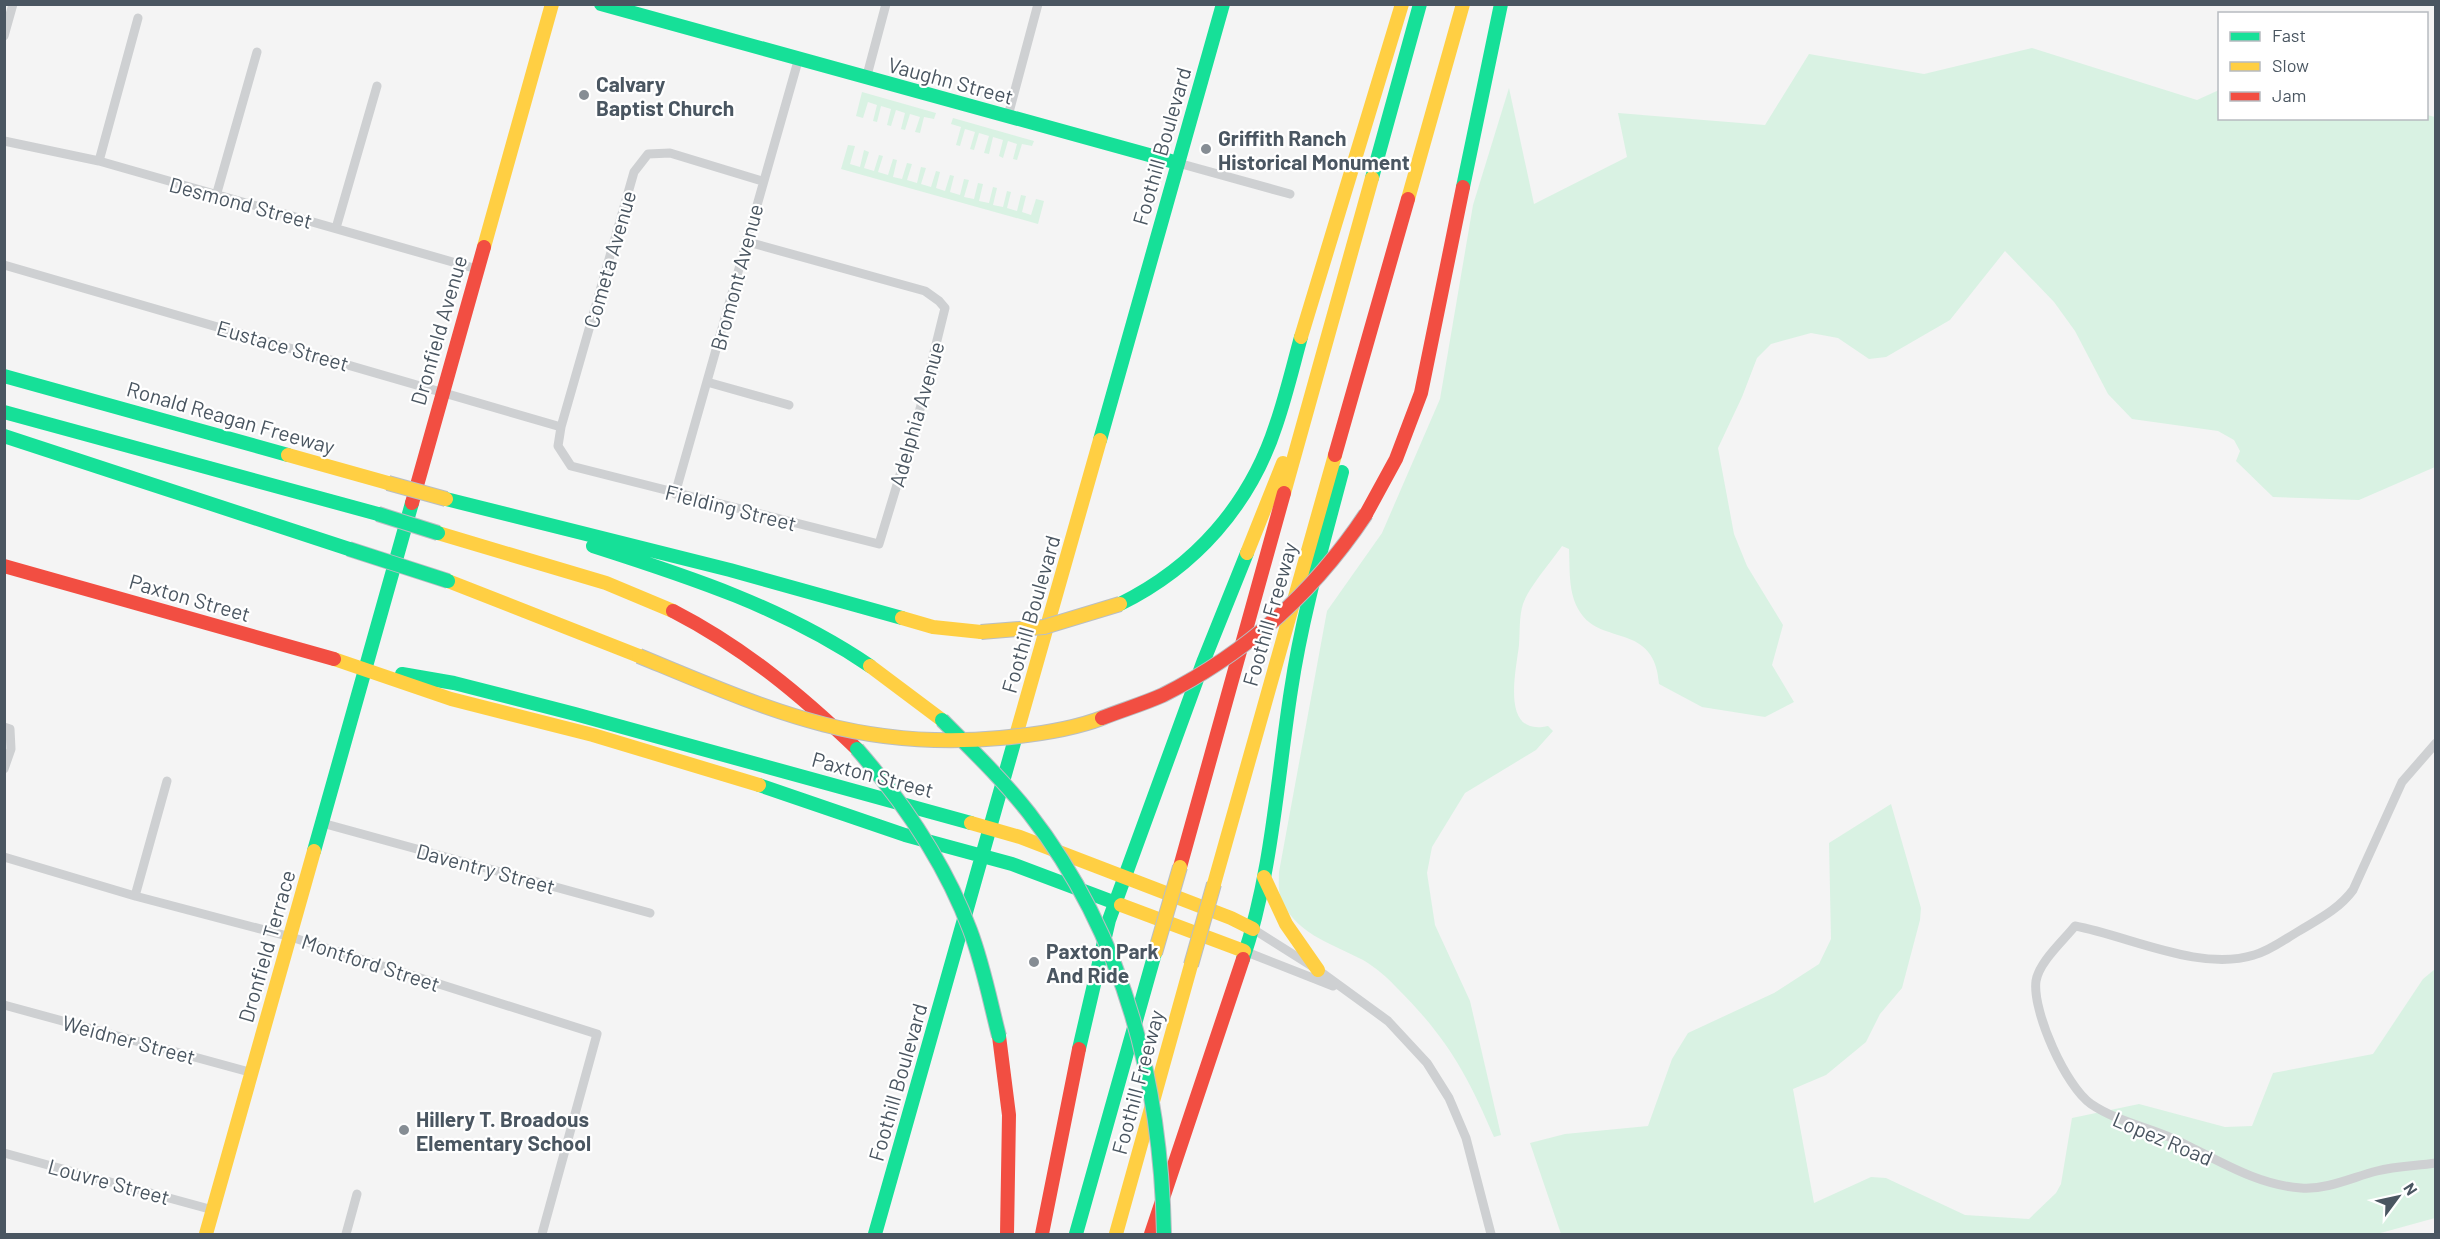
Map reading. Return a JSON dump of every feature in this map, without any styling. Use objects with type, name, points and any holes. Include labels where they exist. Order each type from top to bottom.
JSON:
[{"type":"main road","name":"Dronfield Avenue","points":[[365,668],[552,4]]},
{"type":"main road","name":"Vaughn Street","points":[[601,4],[798,61],[1008,116],[1178,164]]},
{"type":"main road","name":"Foothill Boulevard","points":[[875,1234],[992,829],[1223,4]]},
{"type":"main road","points":[[446,499],[730,570],[933,627],[981,632],[1044,627],[1120,604],[1144,592],[1202,549],[1248,489],[1276,427],[1322,263],[1402,4]]},
{"type":"main road","name":"Foothill Freeway","points":[[1076,1234],[1420,4]]},
{"type":"main road","name":"Foothill Freeway","points":[[1116,1234],[1463,4]]},
{"type":"main road","points":[[4,436],[448,581],[771,710],[820,726],[862,735],[910,741],[995,740],[1050,732],[1123,712],[1162,696],[1225,660],[1275,621],[1327,569],[1366,514],[1396,459],[1421,393],[1501,4]]},
{"type":"main road","name":"Ronald Reagan Freeway","points":[[4,376],[446,499]]},
{"type":"main road","points":[[1042,1234],[1081,1039],[1114,903],[1204,660],[1312,390]]},
{"type":"main road","points":[[1151,1234],[1253,929],[1264,877],[1291,688],[1306,611],[1346,458],[1351,403]]},
{"type":"main road","points":[[4,412],[378,514],[604,584],[699,624],[796,690],[857,749],[906,809],[934,853],[969,929],[999,1036],[1009,1114],[1007,1234]]},
{"type":"main road","points":[[446,499],[683,575],[751,601],[818,633],[887,677],[942,720],[977,754],[1039,826],[1092,911],[1133,1007],[1148,1063],[1161,1156],[1164,1234]]},
{"type":"main road","name":"Paxton Street","points":[[4,566],[365,668],[451,699],[593,735],[790,794],[904,835],[1012,864],[1244,951]]},
{"type":"main road","name":"Paxton Street","points":[[365,668],[454,683],[564,711],[992,829],[1124,876],[1253,929]]},
{"type":"main road","name":"Dronfield Terrace","points":[[206,1234],[365,668]]},
{"type":"main road","points":[[1264,877],[1286,924],[1318,970]]},
{"type":"street","points":[[4,36],[13,4]]},
{"type":"street","points":[[866,79],[886,4]]},
{"type":"street","points":[[1008,116],[1038,4]]},
{"type":"street","points":[[99,161],[138,18]]},
{"type":"street","points":[[216,196],[257,52]]},
{"type":"street","name":"Bromont Avenue","points":[[675,494],[748,242],[762,181],[798,61]]},
{"type":"street","points":[[336,228],[377,86]]},
{"type":"street","name":"Desmond Street","points":[[4,141],[99,161],[477,269]]},
{"type":"street","name":"Cometa Avenue","points":[[583,469],[571,466],[563,458],[558,446],[561,427],[634,172],[648,154],[670,153],[762,181]]},
{"type":"street","name":"Vaughn Street","points":[[1178,164],[1290,194]]},
{"type":"street","name":"Adelphia Avenue","points":[[748,242],[926,291],[945,308],[920,409],[879,544]]},
{"type":"street","name":"Eustace Street","points":[[4,265],[561,427]]},
{"type":"street","points":[[707,382],[789,405]]},
{"type":"street","name":"Fielding Street","points":[[583,469],[879,544]]},
{"type":"street","points":[[4,769],[11,749],[7,728]]},
{"type":"street","name":"Lopez Road","points":[[2436,743],[2402,783],[2380,825],[2360,877],[2343,903],[2256,955],[2228,961],[2217,960],[2158,949],[2075,926],[2042,969],[2036,981],[2045,1027],[2066,1073],[2088,1102],[2108,1115],[2175,1140],[2239,1171],[2302,1188],[2326,1186],[2379,1170],[2436,1162]]},
{"type":"street","points":[[135,896],[167,781]]},
{"type":"street","name":"Daventry Street","points":[[322,823],[650,913]]},
{"type":"street","name":"Montford Street","points":[[4,857],[135,896],[291,937],[597,1034],[542,1234]]},
{"type":"street","name":"Paxton Street","points":[[1253,929],[1318,970],[1399,1031],[1437,1078],[1466,1138],[1491,1234]]},
{"type":"street","name":"Paxton Street","points":[[1244,951],[1344,991]]},
{"type":"street","name":"Weidner Street","points":[[4,1005],[253,1073]]},
{"type":"street","name":"Louvre Street","points":[[4,1153],[213,1210]]},
{"type":"street","points":[[346,1234],[357,1194]]},
{"type":"green space","points":[[2032,48],[2197,100],[2218,90],[2218,120],[2428,120],[2428,115],[2435,117],[2435,467],[2359,500],[2273,497],[2236,461],[2240,451],[2234,440],[2218,431],[2132,419],[2108,394],[2075,331],[2054,302],[2005,251],[1950,320],[1886,357],[1869,359],[1838,338],[1811,333],[1771,344],[1757,358],[1718,448],[1734,534],[1747,566],[1783,625],[1772,665],[1794,702],[1765,717],[1702,707],[1659,684],[1655,664],[1648,651],[1638,643],[1601,629],[1589,622],[1580,612],[1573,598],[1569,549],[1562,546],[1535,582],[1523,604],[1514,685],[1514,700],[1523,722],[1533,727],[1548,726],[1553,731],[1536,750],[1465,793],[1432,847],[1427,873],[1435,925],[1470,1001],[1501,1135],[1494,1137],[1465,1075],[1430,1024],[1377,969],[1314,935],[1294,919],[1280,895],[1279,872],[1327,611],[1382,533],[1440,399],[1473,205],[1509,88],[1534,204],[1627,157],[1618,113],[1765,125],[1809,54],[1924,74]]},
{"type":"green space","points":[[862,92],[936,113],[934,119],[924,117],[920,133],[915,132],[920,117],[910,114],[905,130],[901,129],[905,113],[896,110],[891,126],[887,125],[891,109],[881,106],[877,122],[873,121],[877,105],[868,102],[863,118],[856,116]]},
{"type":"green space","points":[[953,118],[1034,141],[1032,146],[1022,144],[1017,160],[1013,159],[1017,144],[1008,141],[1003,158],[999,156],[1003,140],[993,137],[989,154],[984,153],[989,136],[979,133],[974,150],[970,149],[975,132],[965,129],[960,146],[956,145],[961,127],[951,124]]},
{"type":"green space","points":[[848,145],[855,146],[850,164],[860,167],[864,150],[869,152],[864,168],[874,171],[879,155],[883,156],[878,172],[888,175],[893,159],[897,160],[893,177],[902,179],[907,163],[912,164],[907,180],[917,183],[921,167],[926,168],[921,184],[931,187],[936,171],[940,172],[936,188],[945,191],[950,175],[954,176],[950,192],[960,195],[964,179],[969,180],[964,197],[974,199],[978,183],[983,184],[979,201],[989,203],[993,187],[997,188],[993,205],[1003,207],[1007,191],[1011,192],[1007,208],[1017,211],[1021,195],[1026,196],[1022,212],[1031,215],[1036,199],[1044,201],[1038,224],[841,169]]},
{"type":"green space","points":[[1891,804],[1921,908],[1920,920],[1902,988],[1880,1014],[1866,1042],[1826,1075],[1793,1089],[1814,1203],[1871,1177],[1886,1178],[1965,1215],[2029,1219],[2056,1193],[2061,1184],[2072,1118],[2139,1104],[2225,1127],[2252,1126],[2273,1073],[2373,1054],[2423,979],[2435,969],[2435,1218],[2377,1234],[1561,1234],[1530,1143],[1565,1134],[1648,1126],[1672,1059],[1688,1033],[1774,993],[1819,964],[1831,939],[1829,843]]},
{"type":"traffic: fast","points":[[601,4],[1178,163]]},
{"type":"traffic: fast","points":[[1100,440],[1223,4]]},
{"type":"traffic: fast","points":[[1372,178],[1420,4]]},
{"type":"traffic: fast","points":[[1463,187],[1501,4]]},
{"type":"traffic: fast","points":[[1120,604],[1172,572],[1216,531],[1235,507],[1265,454],[1280,414],[1301,337]]},
{"type":"traffic: fast","points":[[4,376],[288,455]]},
{"type":"traffic: fast","points":[[4,412],[378,514]]},
{"type":"traffic: fast","points":[[4,436],[349,549]]},
{"type":"traffic: fast","points":[[1243,959],[1253,926],[1267,860],[1301,635],[1342,472]]},
{"type":"traffic: fast","points":[[446,499],[730,570],[902,618]]},
{"type":"traffic: fast","points":[[314,851],[412,503]]},
{"type":"traffic: fast","points":[[378,514],[438,533]]},
{"type":"traffic: fast","points":[[593,546],[701,582],[771,611],[838,645],[870,666]]},
{"type":"traffic: fast","points":[[349,549],[448,581]]},
{"type":"traffic: fast","points":[[1079,1049],[1109,920],[1204,660],[1247,553]]},
{"type":"traffic: fast","points":[[402,674],[454,683],[575,714],[971,823]]},
{"type":"traffic: fast","points":[[942,720],[998,777],[1029,813],[1062,860],[1090,909],[1113,960],[1131,1012],[1145,1066],[1155,1121],[1164,1234]]},
{"type":"traffic: fast","points":[[875,1234],[1017,732]]},
{"type":"traffic: fast","points":[[857,749],[907,812],[936,858],[960,905],[983,969],[999,1036]]},
{"type":"traffic: fast","points":[[759,785],[905,835],[1012,864],[1121,905]]},
{"type":"traffic: fast","points":[[1076,1234],[1155,953]]},
{"type":"traffic: slow","points":[[484,247],[552,4]]},
{"type":"traffic: slow","points":[[1301,337],[1402,4]]},
{"type":"traffic: slow","points":[[1408,199],[1463,4]]},
{"type":"traffic: slow","points":[[1284,493],[1372,178]]},
{"type":"traffic: slow","points":[[1017,732],[1100,440]]},
{"type":"traffic: slow","points":[[288,455],[388,483]]},
{"type":"traffic: slow","points":[[1214,884],[1335,455]]},
{"type":"traffic: slow","points":[[1247,553],[1283,463]]},
{"type":"traffic: slow","points":[[388,483],[446,499]]},
{"type":"traffic: slow","points":[[438,533],[606,583],[673,611]]},
{"type":"traffic: slow","points":[[448,581],[639,656]]},
{"type":"traffic: slow","points":[[981,632],[1044,627],[1120,604]]},
{"type":"traffic: slow","points":[[902,618],[933,627],[981,632]]},
{"type":"traffic: slow","points":[[639,656],[772,709],[857,732],[901,738],[949,740],[1013,737],[1065,729],[1102,718]]},
{"type":"traffic: slow","points":[[334,659],[451,699],[593,735],[759,785]]},
{"type":"traffic: slow","points":[[870,666],[942,720]]},
{"type":"traffic: slow","points":[[971,823],[1020,837],[1231,918],[1253,929]]},
{"type":"traffic: slow","points":[[206,1234],[314,851]]},
{"type":"traffic: slow","points":[[1155,953],[1180,867]]},
{"type":"traffic: slow","points":[[1264,877],[1286,924],[1318,970]]},
{"type":"traffic: slow","points":[[1191,965],[1214,884]]},
{"type":"traffic: slow","points":[[1121,905],[1244,951]]},
{"type":"traffic: slow","points":[[1116,1234],[1191,965]]},
{"type":"traffic: jam","points":[[1366,514],[1396,459],[1421,393],[1463,187]]},
{"type":"traffic: jam","points":[[1335,455],[1408,199]]},
{"type":"traffic: jam","points":[[412,503],[484,247]]},
{"type":"traffic: jam","points":[[1180,867],[1284,493]]},
{"type":"traffic: jam","points":[[1102,718],[1163,695],[1223,660],[1250,640],[1301,594],[1346,542],[1366,514]]},
{"type":"traffic: jam","points":[[4,566],[334,659]]},
{"type":"traffic: jam","points":[[673,611],[723,640],[770,673],[857,749]]},
{"type":"traffic: jam","points":[[1151,1234],[1243,959]]},
{"type":"traffic: jam","points":[[999,1036],[1009,1115],[1007,1234]]},
{"type":"traffic: jam","points":[[1042,1234],[1079,1049]]},
{"type":"place","name":"Calvary Baptist Church","points":[[584,95]]},
{"type":"place","name":"Griffith Ranch Historical Monument","points":[[1206,149]]},
{"type":"place","name":"Paxton Park And Ride","points":[[1034,962]]},
{"type":"place","name":"Hillery T. Broadous Elementary School","points":[[404,1130]]}]
